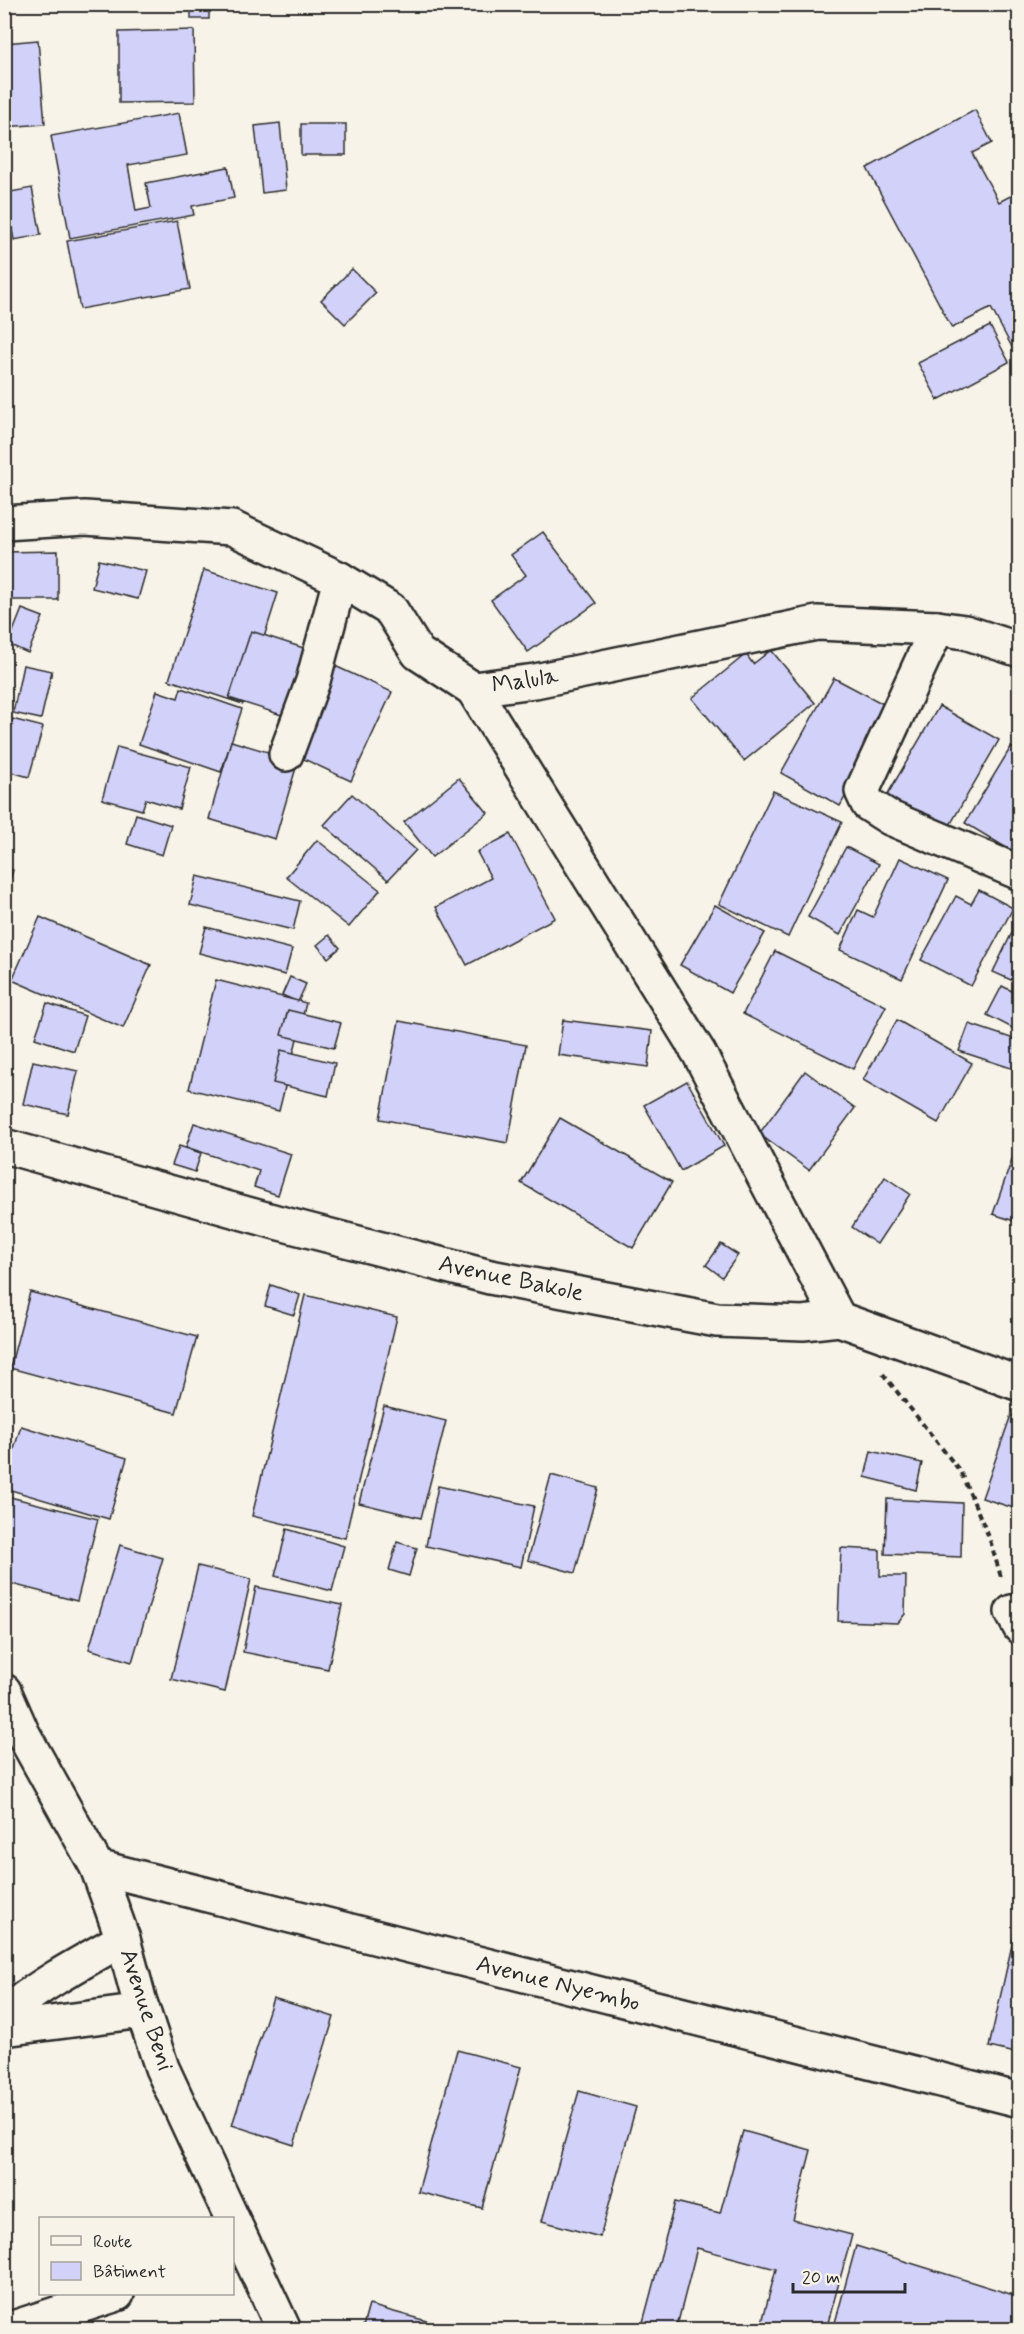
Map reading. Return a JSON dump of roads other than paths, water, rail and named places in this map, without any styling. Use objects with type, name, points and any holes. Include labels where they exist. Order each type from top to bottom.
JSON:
[{"type":"street","name":"Malula","points":[[4,523],[85,518],[232,528],[340,579],[391,610],[418,653],[472,689],[535,681],[817,623],[937,628],[965,632],[1020,650]]},
{"type":"street","points":[[286,754],[313,681],[340,579]]},
{"type":"street","points":[[937,628],[862,790],[868,804],[890,818],[1020,873]]},
{"type":"street","points":[[472,689],[699,1053],[839,1319]]},
{"type":"street","name":"Avenue Bakole","points":[[4,1146],[276,1222],[490,1277],[717,1320],[803,1323],[839,1319],[1020,1384]]},
{"type":"street","name":"Avenue Beni","points":[[4,1692],[13,1730],[97,1867],[123,1939],[162,2068],[225,2217]]},
{"type":"street","name":"Avenue Nyembo","points":[[97,1867],[1020,2100]]},
{"type":"street","points":[[4,2014],[66,1971],[123,1939]]},
{"type":"street","points":[[4,2029],[143,2011]]},
{"type":"street","name":"Avenue Beni","points":[[234,2239],[284,2330]]},
{"type":"street","points":[[6,2330],[114,2295]]}]
